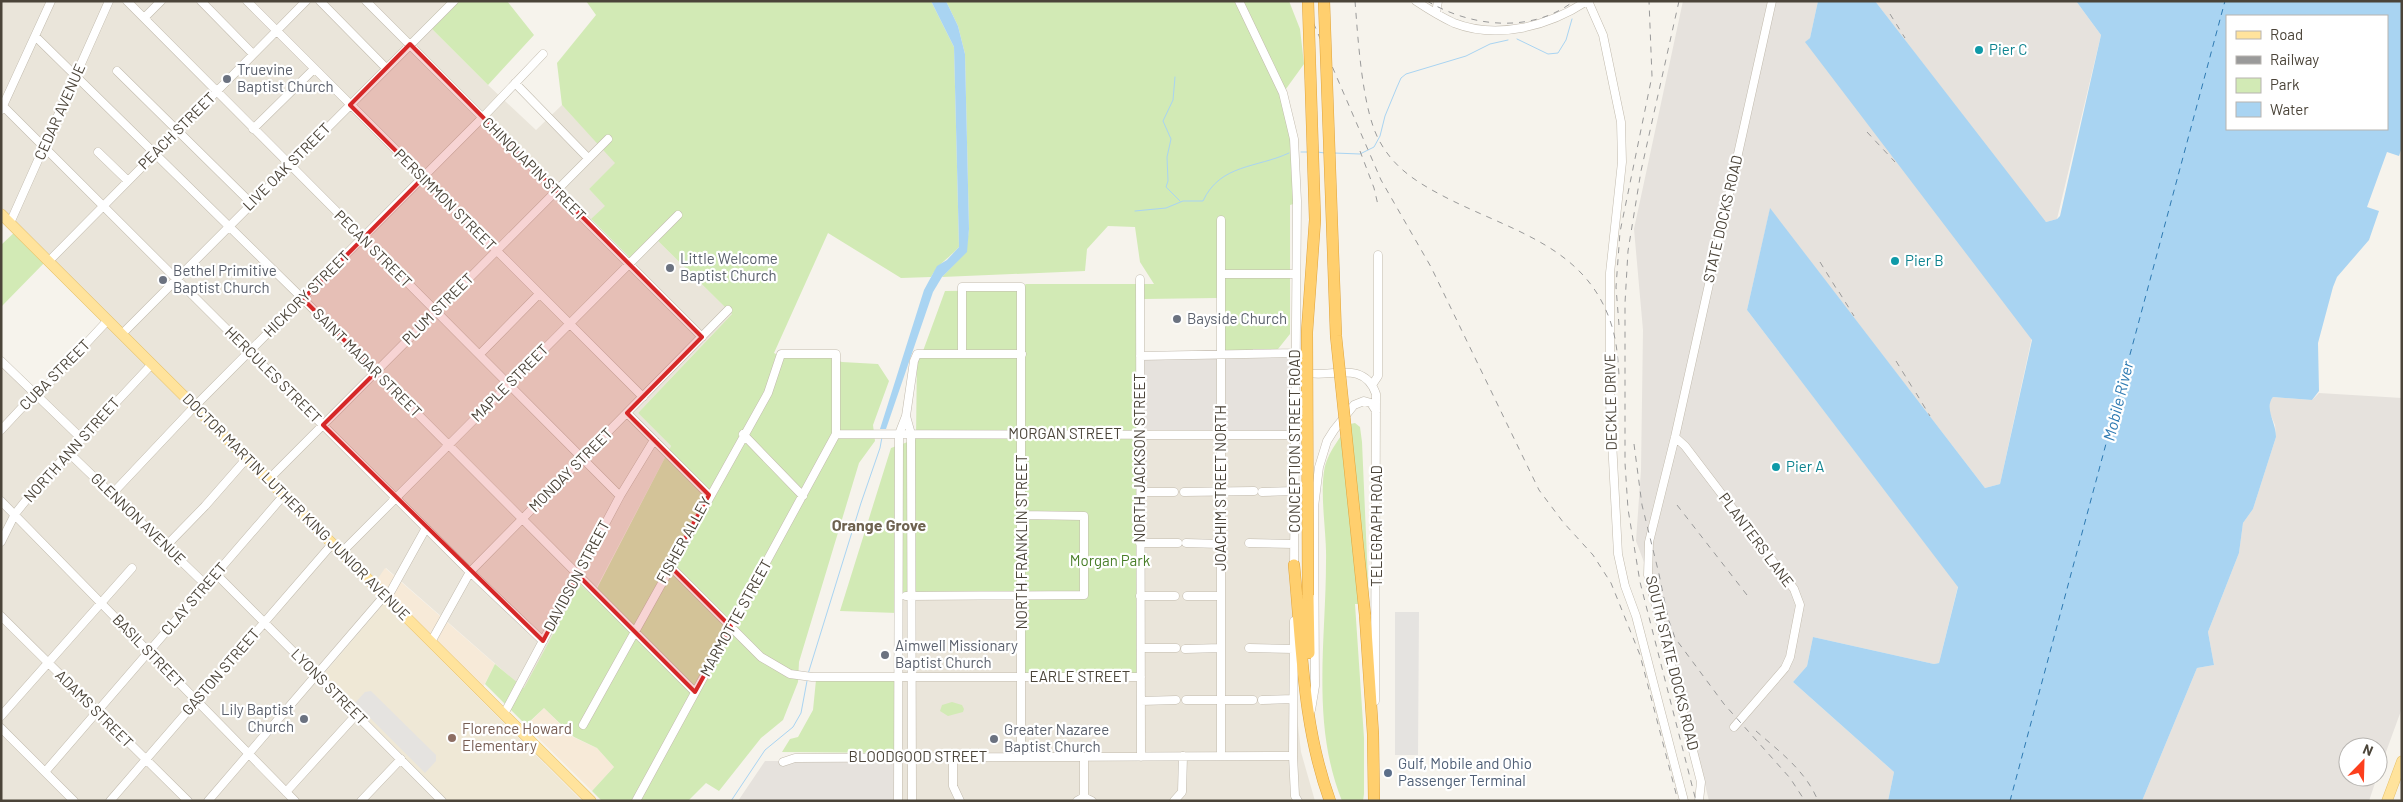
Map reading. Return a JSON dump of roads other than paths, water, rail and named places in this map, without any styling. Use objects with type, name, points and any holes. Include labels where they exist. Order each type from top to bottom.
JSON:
[{"type":"highway","points":[[1308,1],[1315,220],[1307,332],[1309,718]]},
{"type":"highway","points":[[1324,1],[1334,302],[1345,434],[1365,615],[1373,734]]},
{"type":"highway","points":[[1294,565],[1302,680],[1316,762],[1330,801]]},
{"type":"highway","name":"TELEGRAPH ROAD","points":[[1373,734],[1374,801]]},
{"type":"main road","name":"DOCTOR MARTIN LUTHER KING JUNIOR AVENUE","points":[[1,214],[591,801]]},
{"type":"main road","points":[[2388,801],[2402,761]]},
{"type":"street","points":[[2,108],[51,1]]},
{"type":"street","name":"CEDAR AVENUE","points":[[10,224],[109,1]]},
{"type":"street","name":"PECAN STREET","points":[[127,1],[620,496]]},
{"type":"street","points":[[144,18],[161,1]]},
{"type":"street","points":[[201,1],[253,54]]},
{"type":"street","name":"PERSIMMON STREET","points":[[247,1],[643,397]]},
{"type":"street","name":"PEACH STREET","points":[[49,261],[306,1]]},
{"type":"street","points":[[320,1],[386,68]]},
{"type":"street","name":"CHINQUAPIN STREET","points":[[366,1],[702,337]]},
{"type":"street","name":"LIVE OAK STREET","points":[[122,334],[454,1]]},
{"type":"street","name":"CONCEPTION STREET ROAD","points":[[1239,1],[1283,93],[1294,139],[1297,201],[1293,756],[1295,796],[1298,801]]},
{"type":"street","points":[[1416,1],[1455,23],[1476,28],[1513,30],[1541,24],[1566,14],[1588,1]]},
{"type":"street","points":[[1436,13],[1438,1]]},
{"type":"street","name":"DECKLE DRIVE","points":[[1588,1],[1603,34],[1622,122],[1622,162],[1610,273],[1610,412],[1618,554],[1684,801]]},
{"type":"street","name":"STATE DOCKS ROAD","points":[[1674,437],[1772,1]]},
{"type":"street","name":"SAINT MADAR STREET","points":[[36,36],[303,299],[696,692]]},
{"type":"street","name":"HICKORY STREET","points":[[112,494],[195,406],[484,117],[543,54]]},
{"type":"street","points":[[253,129],[314,69]]},
{"type":"street","points":[[117,71],[252,203]]},
{"type":"street","points":[[515,83],[588,158]]},
{"type":"street","name":"HERCULES STREET","points":[[2,108],[45,147],[470,572],[543,641]]},
{"type":"street","name":"PLUM STREET","points":[[268,480],[608,139]]},
{"type":"street","points":[[98,152],[128,180]]},
{"type":"street","name":"MAPLE STREET","points":[[342,552],[678,215]]},
{"type":"street","name":"JOACHIM STREET NORTH","points":[[1221,220],[1221,756]]},
{"type":"street","name":"TELEGRAPH ROAD","points":[[1373,734],[1377,675],[1377,412],[1372,385],[1378,376],[1378,254]]},
{"type":"street","points":[[1221,274],[1295,274]]},
{"type":"street","name":"NORTH JACKSON STREET","points":[[1140,279],[1141,757]]},
{"type":"street","name":"NORTH FRANKLIN STREET","points":[[962,354],[962,287],[1021,287],[1021,757]]},
{"type":"street","points":[[480,354],[539,294]]},
{"type":"street","name":"MONDAY STREET","points":[[431,642],[470,572],[728,310]]},
{"type":"street","name":"CUBA STREET","points":[[1,430],[108,320]]},
{"type":"street","points":[[1140,356],[1296,353]]},
{"type":"street","name":"FISHER ALLEY","points":[[583,725],[709,495],[768,393],[781,354],[836,354],[836,434]]},
{"type":"street","points":[[898,801],[900,677],[899,434],[906,416],[914,360],[917,354],[1022,354]]},
{"type":"street","points":[[1,360],[82,439]]},
{"type":"street","points":[[1295,362],[1302,370],[1315,373],[1357,373],[1366,377],[1372,385]]},
{"type":"street","name":"NORTH ANN STREET","points":[[1,542],[14,514],[69,452],[152,364]]},
{"type":"street","points":[[1295,398],[1303,381],[1315,373]]},
{"type":"street","points":[[1309,718],[1315,686],[1314,506],[1319,467],[1328,441],[1354,405],[1362,401],[1368,402],[1377,412]]},
{"type":"street","points":[[627,414],[709,495]]},
{"type":"street","points":[[906,416],[911,434],[912,801]]},
{"type":"street","points":[[743,434],[803,496]]},
{"type":"street","name":"MORGAN STREET","points":[[836,434],[1295,435]]},
{"type":"street","name":"MARMOTTE STREET","points":[[636,801],[836,434]]},
{"type":"street","name":"SOUTH STATE DOCKS ROAD","points":[[1674,437],[1648,542],[1648,575],[1666,652],[1701,782],[1699,801]]},
{"type":"street","name":"PLANTERS LANE","points":[[1674,437],[1685,446],[1794,588],[1800,605],[1790,658],[1785,668],[1734,727]]},
{"type":"street","name":"DAVIDSON STREET","points":[[504,714],[620,496],[654,440]]},
{"type":"street","name":"GLENNON AVENUE","points":[[69,452],[206,585]]},
{"type":"street","points":[[166,546],[246,458]]},
{"type":"street","points":[[1184,492],[1254,491]]},
{"type":"street","points":[[1262,492],[1294,491]]},
{"type":"street","points":[[1141,492],[1174,492]]},
{"type":"street","name":"CLAY STREET","points":[[45,772],[284,495]]},
{"type":"street","name":"BASIL STREET","points":[[1,501],[295,801]]},
{"type":"street","points":[[899,596],[1084,595],[1084,516],[1022,516]]},
{"type":"street","points":[[208,801],[384,596],[391,591],[426,528]]},
{"type":"street","name":"GASTON STREET","points":[[110,801],[332,543]]},
{"type":"street","points":[[1140,543],[1220,544]]},
{"type":"street","points":[[1249,543],[1294,544]]},
{"type":"street","name":"EARLE STREET","points":[[670,566],[769,664],[790,674],[812,677],[1140,677]]},
{"type":"street","points":[[1,716],[132,568]]},
{"type":"street","name":"LYONS STREET","points":[[216,574],[442,801]]},
{"type":"street","points":[[1140,596],[1176,596]]},
{"type":"street","points":[[1187,596],[1221,596]]},
{"type":"street","name":"ADAMS STREET","points":[[1,616],[188,801]]},
{"type":"street","points":[[1140,648],[1176,648]]},
{"type":"street","points":[[1185,649],[1221,648]]},
{"type":"street","points":[[1249,648],[1294,648]]},
{"type":"street","points":[[1141,701],[1176,700]]},
{"type":"street","points":[[1186,700],[1253,700]]},
{"type":"street","points":[[1262,700],[1293,700]]},
{"type":"street","points":[[286,792],[356,715]]},
{"type":"street","points":[[1,728],[74,801]]},
{"type":"street","points":[[1174,801],[1182,792],[1183,756]]},
{"type":"street","name":"BLOODGOOD STREET","points":[[784,762],[795,758],[1293,756]]},
{"type":"street","points":[[953,757],[953,786],[960,801]]},
{"type":"street","points":[[1084,757],[1084,800]]},
{"type":"street","points":[[361,801],[400,759]]},
{"type":"water","points":[[931,1],[946,1],[958,26],[965,54],[969,229],[967,252],[942,277],[933,292],[886,429],[880,429],[924,290],[937,266],[947,260],[959,247],[954,47]]},
{"type":"water","name":"Mobile River","points":[[1818,1],[1875,1],[2046,222],[2057,219],[2060,216],[2101,35],[2076,1],[2402,1],[2402,147],[2399,156],[2387,152],[2367,207],[2379,211],[2369,240],[2337,277],[2333,287],[2318,343],[2319,391],[2312,400],[2273,397],[2271,401],[2270,411],[2276,437],[2253,509],[2243,523],[2239,553],[2208,632],[2214,665],[2197,668],[2142,801],[1888,801],[1894,772],[1793,682],[1807,666],[1813,637],[1934,664],[1939,663],[1958,587],[1747,310],[1770,208],[1985,488],[2000,484],[2032,340],[1805,42],[1810,38]]},
{"type":"waterway","points":[[1517,39],[1548,54],[1558,53],[1566,40],[1572,19]]},
{"type":"waterway","points":[[1334,153],[1360,154],[1374,147],[1380,136],[1385,116],[1397,87],[1401,78],[1406,74],[1466,56],[1490,44],[1508,40]]},
{"type":"waterway","points":[[1175,77],[1173,100],[1163,121],[1171,139],[1167,157],[1168,181],[1166,187],[1180,201]]},
{"type":"waterway","points":[[1301,152],[1308,152]]},
{"type":"waterway","points":[[1317,152],[1325,153]]},
{"type":"waterway","points":[[1135,211],[1166,208],[1183,201],[1203,201],[1210,189],[1229,174],[1289,153]]},
{"type":"waterway","points":[[808,674],[882,437]]},
{"type":"waterway","points":[[731,801],[765,750],[793,727],[801,713],[807,681]]},
{"type":"railway","points":[[1304,1],[1381,180],[1431,267],[1539,490],[1563,522],[1593,555],[1611,583],[1640,655],[1678,801]]},
{"type":"railway","points":[[1355,1],[1359,54],[1365,94],[1374,129],[1386,152],[1400,168],[1426,186],[1546,245],[1568,261],[1587,279],[1602,302],[1613,330],[1619,375]]},
{"type":"railway","points":[[1427,1],[1462,17],[1501,23],[1539,19],[1557,12],[1574,1]]},
{"type":"railway","points":[[1619,325],[1616,287],[1620,232],[1652,76],[1649,1]]},
{"type":"railway","points":[[1679,1],[1641,171],[1628,251],[1625,303],[1625,463],[1628,509],[1640,582],[1696,801]]},
{"type":"railway","points":[[1890,14],[1905,38]]},
{"type":"railway","points":[[1867,132],[1895,162]]},
{"type":"railway","points":[[1360,151],[1374,188],[1378,205]]},
{"type":"railway","points":[[1820,262],[1836,288]]},
{"type":"railway","points":[[1839,292],[1854,316]]},
{"type":"railway","points":[[1896,361],[1912,387]]},
{"type":"railway","points":[[1916,393],[1930,416]]},
{"type":"railway","points":[[1634,444],[1642,505],[1668,618],[1675,638],[1724,704],[1790,778],[1805,801]]},
{"type":"railway","points":[[1677,505],[1747,595]]},
{"type":"railway","points":[[1756,731],[1783,754],[1807,780],[1818,801]]},
{"type":"place","name":"Pier C","points":[[1979,50]]},
{"type":"place","name":"Truevine Baptist Church","points":[[227,79]]},
{"type":"place","name":"Pier B","points":[[1895,261]]},
{"type":"place","name":"Little Welcome Baptist Church","points":[[670,268]]},
{"type":"place","name":"Bethel Primitive Baptist Church","points":[[163,280]]},
{"type":"place","name":"Bayside Church","points":[[1177,319]]},
{"type":"place","name":"Pier A","points":[[1776,467]]},
{"type":"place","name":"Aimwell Missionary Baptist Church","points":[[885,655]]},
{"type":"place","name":"Lily Baptist Church","points":[[304,719]]},
{"type":"place","name":"Florence Howard Elementary","points":[[452,738]]},
{"type":"place","name":"Greater Nazaree Baptist Church","points":[[994,739]]},
{"type":"place","name":"Gulf, Mobile and Ohio Passenger Terminal","points":[[1388,773]]},
{"type":"district","name":"Orange Grove","points":[[879,525]]},
{"type":"park label","name":"Morgan Park","points":[[1110,561]]}]
